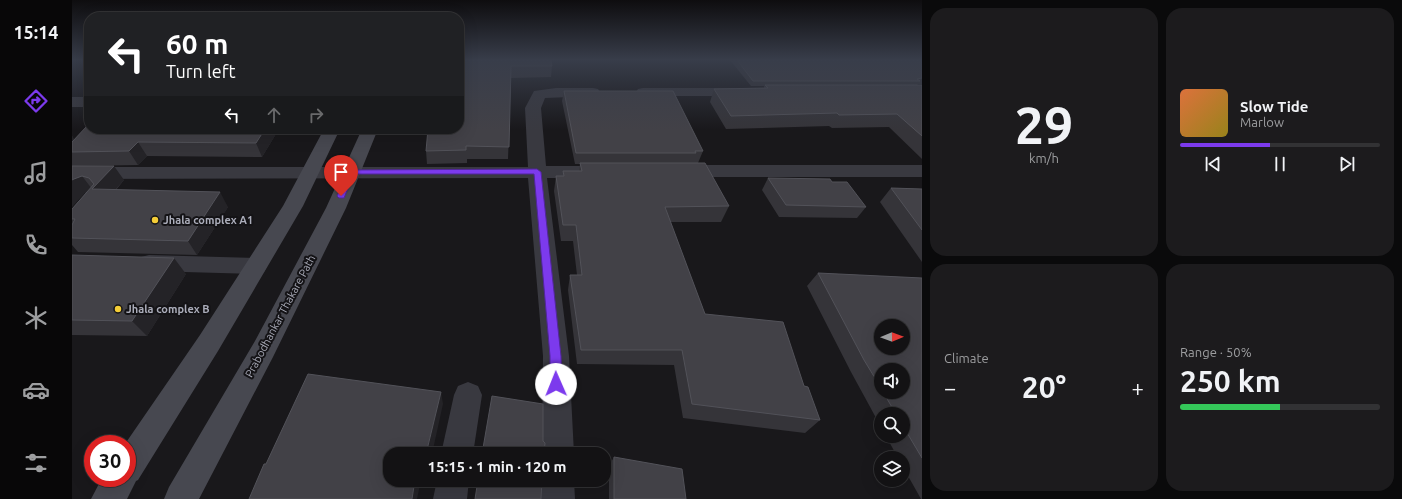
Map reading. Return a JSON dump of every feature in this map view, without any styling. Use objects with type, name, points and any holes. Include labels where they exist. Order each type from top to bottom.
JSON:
[{"type":"main road","points":[[136,455],[209,343],[293,206],[329,134]]},
{"type":"main road","name":"Prabodhankar Thakare Path","points":[[181,499],[274,328],[336,208],[368,134]]},
{"type":"main road","points":[[108,499],[115,487]]},
{"type":"street","points":[[558,447],[556,356],[537,172],[533,108],[539,94],[556,92],[604,92]]},
{"type":"street","points":[[628,92],[755,92]]},
{"type":"street","points":[[72,102],[84,102]]},
{"type":"street","points":[[660,171],[922,171]]},
{"type":"street","points":[[72,173],[606,172]]},
{"type":"street","points":[[125,262],[256,266]]},
{"type":"street","points":[[458,447],[468,395]]},
{"type":"street","points":[[450,499],[452,487]]},
{"type":"street","points":[[558,487],[558,499]]},
{"type":"building","points":[[464,83],[511,83],[509,147],[466,146],[466,150],[426,151],[428,134],[464,134]]},
{"type":"building","points":[[765,85],[922,85],[922,136],[897,114],[839,115],[837,113],[731,116],[714,89],[768,88]]},
{"type":"building","points":[[564,91],[673,91],[703,151],[695,151],[696,153],[576,153]]},
{"type":"building","points":[[84,129],[84,134],[262,134],[256,143],[138,142],[129,151],[72,152],[72,142]]},
{"type":"building","points":[[580,163],[705,163],[729,206],[665,207],[705,314],[783,322],[804,386],[808,387],[820,420],[692,404],[682,350],[581,350],[570,275],[582,275],[576,225],[563,225],[556,176],[564,176],[563,171],[582,171]]},
{"type":"building","points":[[72,166],[114,166],[92,189],[220,192],[188,241],[72,238],[72,225],[75,219],[72,219],[72,209],[94,184],[89,178],[82,176],[72,180]]},
{"type":"building","points":[[768,178],[830,179],[832,182],[847,182],[866,207],[786,205]]},
{"type":"building","points":[[891,188],[922,189],[922,230]]},
{"type":"building","name":"Jhala complex B","points":[[72,255],[174,258],[132,321],[72,320]]},
{"type":"building","points":[[818,273],[922,278],[922,458],[910,438],[910,407],[892,407],[887,399],[910,399],[910,363],[874,363],[874,376]]},
{"type":"building","points":[[308,374],[441,392],[428,447],[383,447],[383,487],[414,487],[412,499],[249,499],[264,464],[266,464]]},
{"type":"building","points":[[492,396],[543,404],[543,441],[545,443],[545,447],[483,447]]},
{"type":"building","points":[[614,457],[682,469],[686,499],[614,499]]},
{"type":"building","points":[[477,487],[542,487],[541,499],[475,499]]},
{"type":"place","name":"Jhala complex A1","points":[[155,220]]},
{"type":"place","name":"Jhala complex B","points":[[118,309]]},
{"type":"route","points":[[341,196],[352,172],[537,172],[556,356],[556,384]]}]
